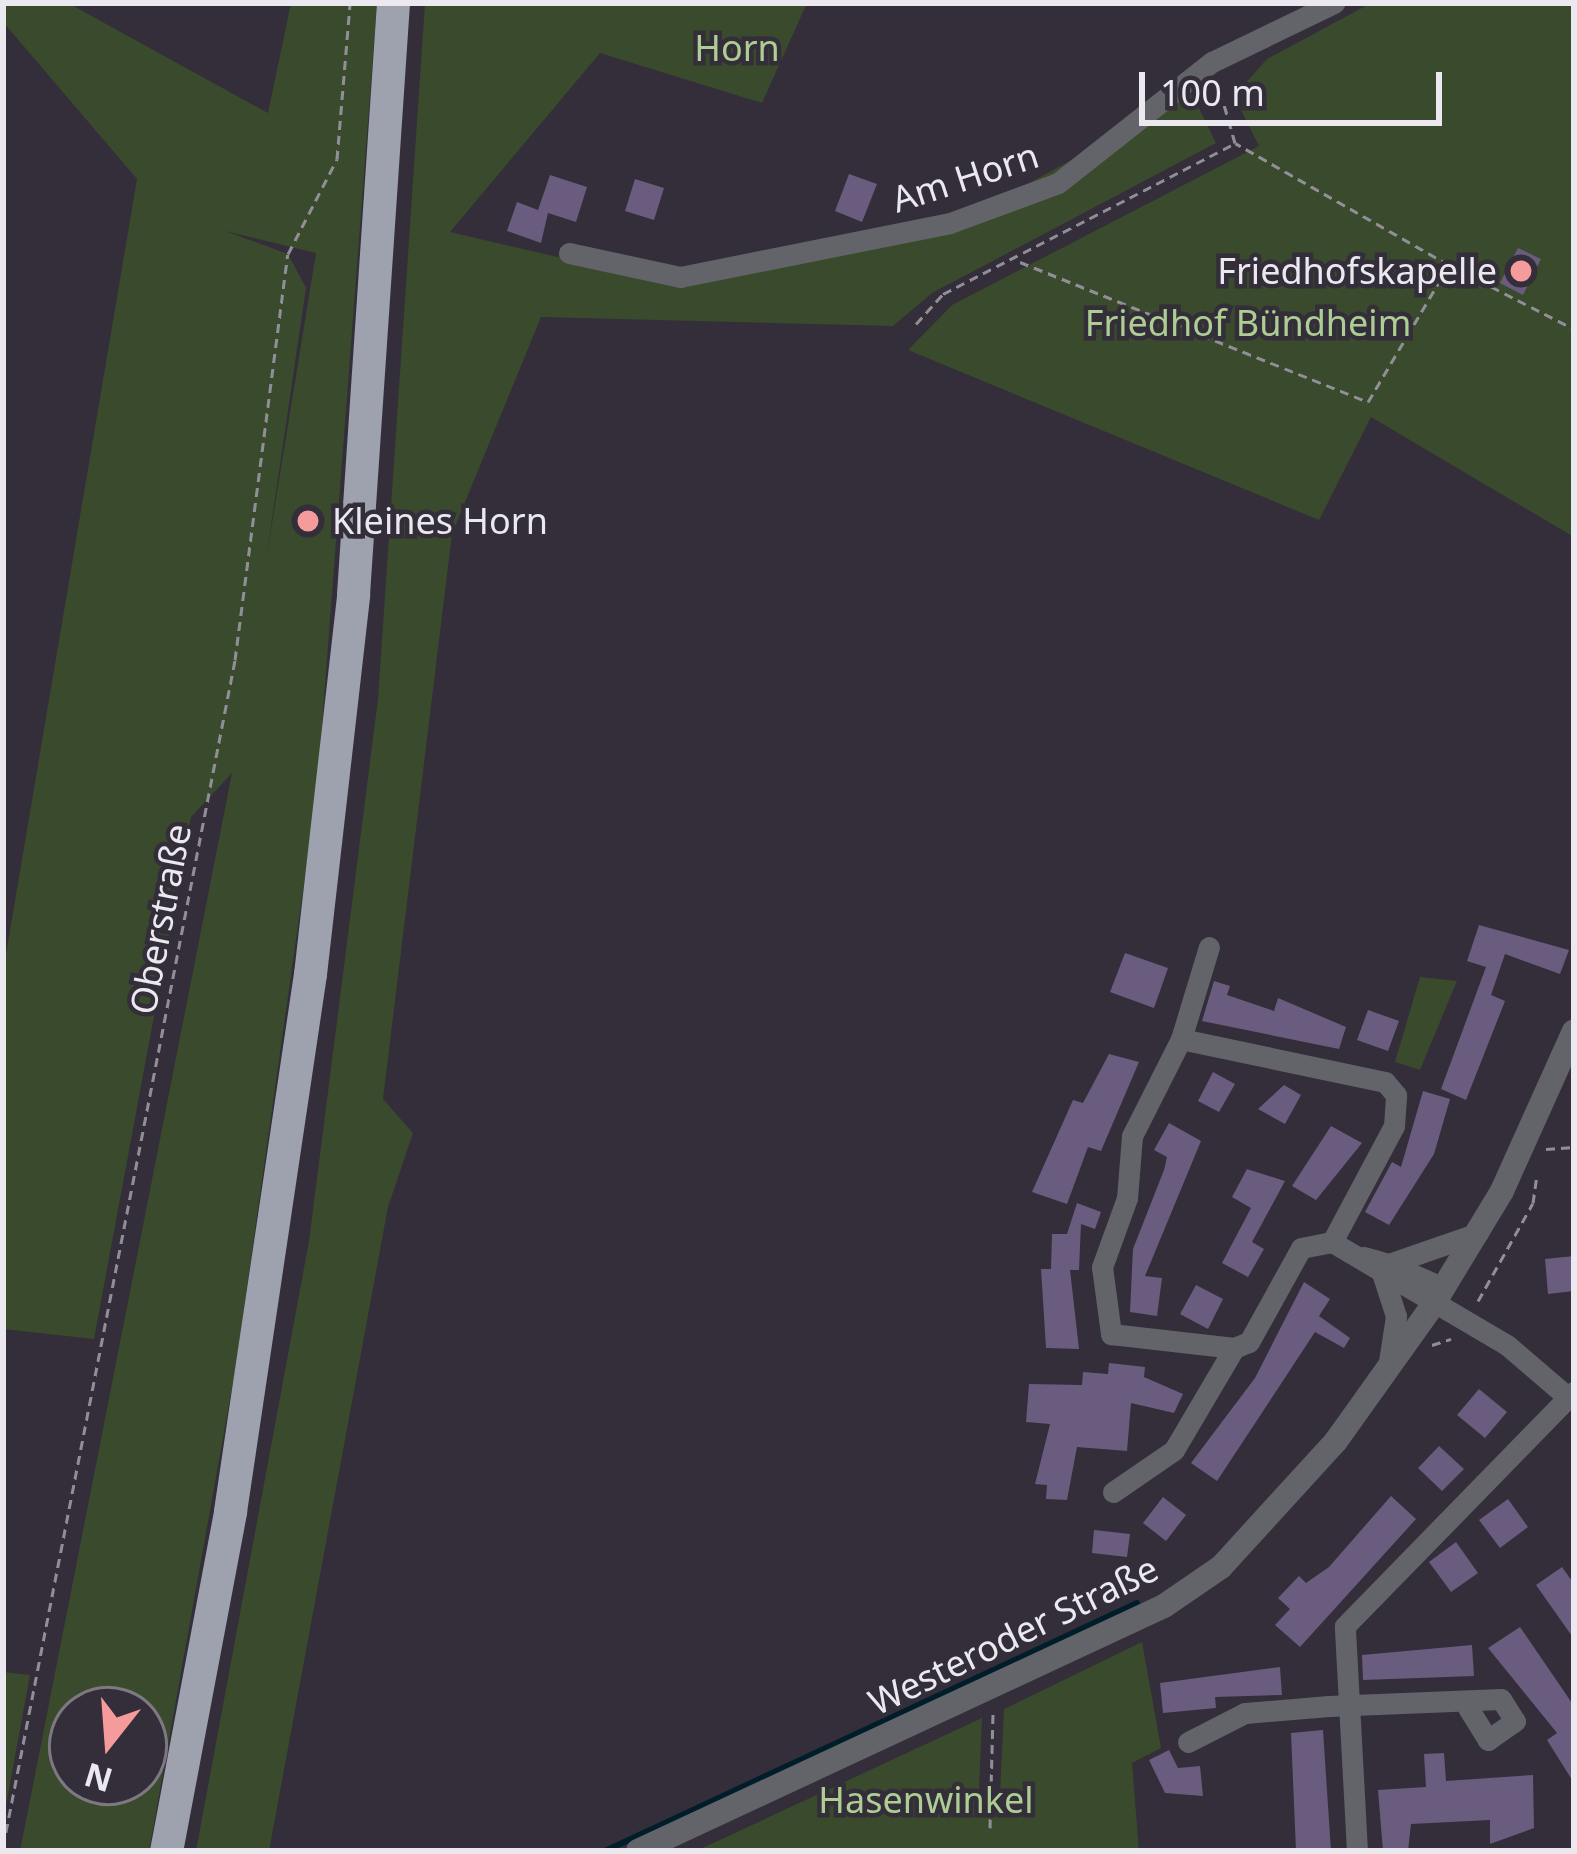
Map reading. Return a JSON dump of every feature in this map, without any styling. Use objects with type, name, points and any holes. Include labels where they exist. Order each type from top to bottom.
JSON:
[{"type":"highway","points":[[393,3],[394,169]]},
{"type":"highway","points":[[188,1851],[324,1029],[394,169],[412,3]]},
{"type":"highway","points":[[166,1851],[230,1511],[310,974],[386,295]]},
{"type":"street","name":"Am Horn","points":[[569,253],[680,278],[950,224],[1058,183],[1212,62],[1334,3]]},
{"type":"street","points":[[1208,947],[1180,1039],[1132,1136],[1127,1198],[1102,1267],[1111,1334],[1234,1348],[1249,1342],[1301,1248],[1332,1242],[1439,1297],[1569,1392],[1351,1618],[1342,1638],[1358,1851]]},
{"type":"street","name":"Westeroder Straße","points":[[638,1851],[1189,1590],[1269,1520],[1387,1372],[1439,1297],[1478,1233],[1574,1031]]},
{"type":"street","points":[[1180,1039],[1384,1082],[1396,1095],[1394,1126],[1332,1242]]},
{"type":"street","points":[[1386,1270],[1478,1233]]},
{"type":"street","points":[[1386,1270],[1396,1316],[1387,1372]]},
{"type":"street","points":[[1113,1492],[1174,1450],[1234,1348]]},
{"type":"street","points":[[1188,1742],[1245,1713],[1468,1708]]},
{"type":"path","name":"Oberstraße","points":[[3,1847],[235,660],[288,254],[337,159],[350,3]]},
{"type":"path","points":[[1212,62],[1235,143],[1449,265],[1574,329]]},
{"type":"path","points":[[916,323],[943,294],[1020,262],[1235,143]]},
{"type":"path","points":[[1020,262],[1368,402],[1449,265]]},
{"type":"path","points":[[1478,1301],[1533,1203],[1552,1133]]},
{"type":"path","points":[[1544,1150],[1574,1147]]},
{"type":"path","points":[[990,1828],[994,1700]]},
{"type":"green space","points":[[3,3],[68,3],[268,113],[291,3],[377,3],[317,791],[235,1371],[168,1745],[168,1686],[52,1686],[232,773],[191,817],[94,1339],[3,1329],[3,972],[137,179],[3,22]],"holes":[[[225,231],[316,253],[266,560],[306,288],[288,254]]]},
{"type":"green space","name":"Horn","points":[[425,3],[807,3],[762,103],[600,53],[450,232],[682,286],[998,200],[1192,94],[1216,143],[932,293],[893,326],[541,317],[452,534],[383,1099],[413,1133],[388,1207],[269,1851],[196,1851],[309,1241],[378,699]]},
{"type":"green space","name":"Friedhof Bündheim","points":[[1371,3],[1574,3],[1574,537],[1371,417],[1319,520],[908,350],[952,305],[1259,146],[1234,96],[1267,59]]},
{"type":"green space","points":[[1420,977],[1457,981],[1420,1070],[1395,1062]]},
{"type":"green space","name":"Hasenwinkel","points":[[1142,1642],[1161,1748],[1132,1763],[1139,1851],[696,1851],[982,1718],[978,1815],[999,1815],[1004,1709]]},
{"type":"green space","points":[[3,1672],[30,1675],[3,1822]]},
{"type":"green space","points":[[48,1709],[48,1806],[157,1806],[149,1851],[20,1851]]},
{"type":"building","points":[[849,174],[877,184],[862,222],[835,211]]},
{"type":"building","points":[[550,175],[587,187],[576,222],[548,213],[541,243],[507,231],[517,202],[538,210]]},
{"type":"building","points":[[635,179],[664,188],[654,220],[625,211]]},
{"type":"building","name":"Friedhofskapelle","points":[[1518,248],[1541,259],[1523,295],[1500,283]]},
{"type":"building","points":[[1479,925],[1569,950],[1560,974],[1505,954],[1491,995],[1505,1001],[1466,1100],[1441,1089],[1486,967],[1467,961]]},
{"type":"building","points":[[1125,953],[1168,968],[1154,1008],[1110,992]]},
{"type":"building","points":[[1214,981],[1230,986],[1227,995],[1274,1011],[1278,998],[1346,1027],[1339,1049],[1202,1021]]},
{"type":"building","points":[[1368,1010],[1399,1021],[1388,1051],[1357,1040]]},
{"type":"building","points":[[1109,1054],[1139,1062],[1101,1151],[1088,1147],[1067,1204],[1032,1192],[1073,1100],[1083,1103]]},
{"type":"building","points":[[1213,1072],[1235,1084],[1219,1112],[1198,1101]]},
{"type":"building","points":[[1284,1085],[1301,1095],[1285,1124],[1258,1109]]},
{"type":"building","points":[[1423,1091],[1450,1099],[1434,1154],[1389,1225],[1365,1212],[1392,1162],[1401,1167]]},
{"type":"building","points":[[1169,1123],[1201,1141],[1145,1276],[1162,1278],[1157,1316],[1130,1312],[1133,1249],[1164,1170],[1167,1157],[1154,1150]]},
{"type":"building","points":[[1331,1126],[1362,1143],[1316,1200],[1292,1186]]},
{"type":"building","points":[[1247,1169],[1285,1181],[1252,1242],[1264,1249],[1248,1277],[1222,1263],[1251,1208],[1232,1197]]},
{"type":"building","points":[[1077,1203],[1101,1212],[1095,1229],[1081,1224],[1079,1270],[1070,1270],[1079,1349],[1046,1348],[1041,1269],[1051,1269],[1052,1234],[1067,1234]]},
{"type":"building","points":[[1574,1256],[1574,1291],[1548,1294],[1545,1259]]},
{"type":"building","points":[[1304,1282],[1330,1299],[1319,1316],[1350,1338],[1344,1348],[1315,1332],[1217,1481],[1191,1463],[1255,1378]]},
{"type":"building","points":[[1196,1285],[1223,1299],[1208,1329],[1180,1314]]},
{"type":"building","points":[[1109,1363],[1145,1367],[1144,1377],[1183,1394],[1174,1413],[1131,1403],[1127,1451],[1077,1447],[1067,1500],[1046,1499],[1047,1485],[1035,1484],[1050,1424],[1026,1422],[1029,1384],[1082,1385],[1083,1372],[1108,1374]]},
{"type":"building","points":[[1479,1389],[1507,1412],[1485,1438],[1457,1415]]},
{"type":"building","points":[[1439,1446],[1464,1469],[1442,1491],[1418,1468]]},
{"type":"building","points":[[1391,1496],[1416,1519],[1300,1647],[1275,1625],[1290,1609],[1278,1598],[1299,1576],[1306,1583],[1329,1567]]},
{"type":"building","points":[[1163,1497],[1186,1515],[1166,1541],[1143,1523]]},
{"type":"building","points":[[1508,1499],[1528,1527],[1500,1548],[1479,1520]]},
{"type":"building","points":[[1094,1530],[1130,1534],[1127,1557],[1092,1553]]},
{"type":"building","points":[[1456,1542],[1478,1573],[1451,1592],[1429,1562]]},
{"type":"building","points":[[1562,1567],[1574,1584],[1574,1639],[1536,1585]]},
{"type":"building","points":[[1520,1627],[1574,1706],[1574,1783],[1547,1740],[1557,1733],[1488,1648]]},
{"type":"building","points":[[1472,1645],[1474,1676],[1363,1680],[1362,1655]]},
{"type":"building","points":[[1280,1667],[1282,1695],[1215,1697],[1216,1708],[1163,1713],[1160,1683]]},
{"type":"building","points":[[1323,1730],[1331,1851],[1296,1851],[1291,1733]]},
{"type":"building","points":[[1169,1750],[1178,1768],[1200,1766],[1203,1796],[1165,1793],[1149,1760]]},
{"type":"building","points":[[1444,1753],[1446,1781],[1533,1775],[1534,1828],[1490,1844],[1490,1820],[1411,1824],[1408,1851],[1383,1851],[1378,1790],[1426,1787],[1424,1754]]},
{"type":"waterway","points":[[605,1851],[1137,1603]]},
{"type":"place","name":"Friedhofskapelle","points":[[1521,271]]},
{"type":"place","name":"Kleines Horn","points":[[308,521]]}]
